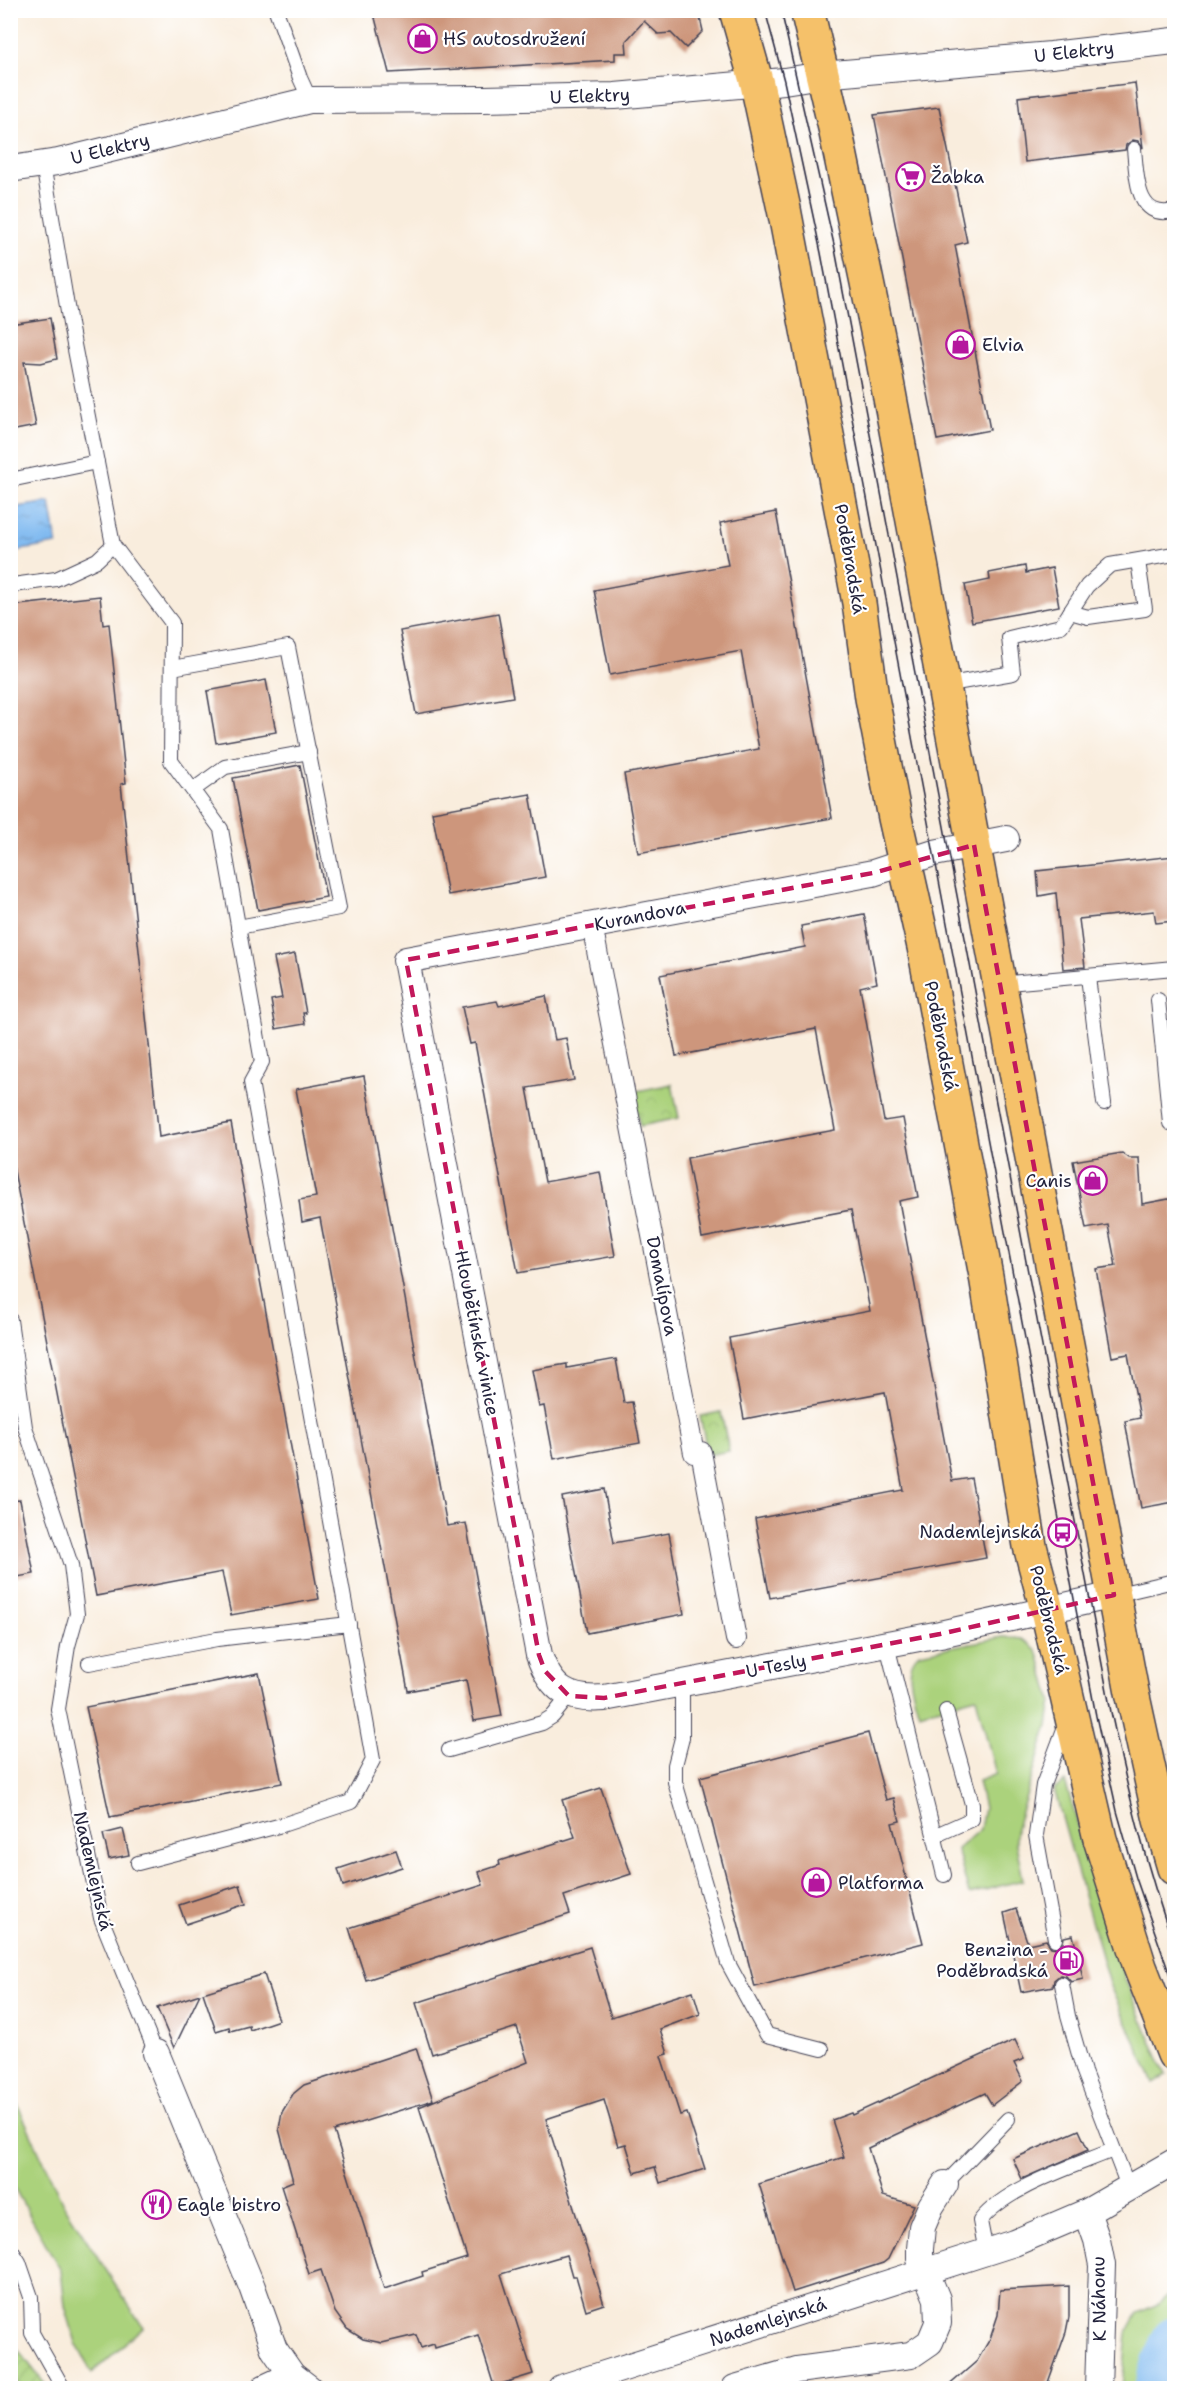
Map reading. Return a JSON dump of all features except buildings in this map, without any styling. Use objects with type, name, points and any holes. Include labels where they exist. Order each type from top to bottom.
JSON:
[{"type":"main road","name":"Poděbradská","points":[[736,10],[757,84],[786,220],[859,603],[872,698],[924,947],[986,1276],[1030,1546],[1100,1839],[1140,1967],[1174,2054]]},
{"type":"main road","points":[[807,10],[882,355],[1132,1692],[1158,1809],[1174,1868]]},
{"type":"street","name":"U Elektry","points":[[10,170],[58,162],[310,100],[603,96],[757,84],[822,75],[1051,55],[1174,41]]},
{"type":"street","name":"Kurandova","points":[[406,960],[873,873],[934,852],[1006,839]]},
{"type":"street","name":"Domalípova","points":[[592,925],[694,1453],[701,1452],[736,1639]]},
{"type":"street","name":"Hloubětínská vinice","points":[[406,960],[539,1655],[545,1671],[556,1686],[569,1696]]},
{"type":"street","name":"U Tesly","points":[[569,1696],[604,1698],[887,1645],[1114,1595]]},
{"type":"street","name":"Nademlejnská","points":[[156,2053],[252,2287],[274,2349],[300,2382]]},
{"type":"street","name":"Nademlejnská","points":[[561,2388],[612,2380],[1014,2243],[1087,2212],[1174,2163]]},
{"type":"street","points":[[735,2388],[797,2370],[911,2355],[930,2342],[938,2323],[937,2299],[920,2258],[922,2227],[931,2206],[945,2184]]},
{"type":"street","name":"K Náhonu","points":[[1087,2212],[1097,2240],[1102,2265],[1098,2388]]},
{"type":"street","points":[[264,2388],[300,2382]]},
{"type":"lane","points":[[276,10],[310,100]]},
{"type":"lane","points":[[1134,149],[1140,189],[1147,206],[1154,210],[1174,211]]},
{"type":"lane","points":[[43,164],[69,324],[113,545],[172,623],[171,761],[221,829],[262,1062],[251,1082],[373,1760],[351,1802],[282,1825],[138,1863]]},
{"type":"lane","points":[[10,480],[96,462]]},
{"type":"lane","points":[[13,585],[56,579],[97,560],[113,545]]},
{"type":"lane","points":[[944,685],[1012,673],[1009,638],[1061,626],[1087,586],[1110,565],[1174,554]]},
{"type":"lane","points":[[1070,612],[1088,617],[1145,609],[1138,561]]},
{"type":"lane","points":[[172,668],[288,647],[339,908],[238,927]]},
{"type":"lane","points":[[193,790],[225,767],[309,752]]},
{"type":"lane","points":[[999,984],[1174,968]]},
{"type":"lane","points":[[1088,977],[1104,1103]]},
{"type":"lane","points":[[1158,1000],[1169,1049],[1170,1123],[1174,1122]]},
{"type":"lane","name":"Nademlejnská","points":[[10,1320],[25,1427],[71,1565],[77,1614],[68,1646],[58,1709],[101,1918],[156,2053]]},
{"type":"lane","points":[[1114,1595],[1174,1581]]},
{"type":"lane","points":[[89,1663],[217,1639],[349,1624]]},
{"type":"lane","points":[[887,1645],[944,1875]]},
{"type":"lane","points":[[682,1683],[682,1738],[675,1765],[675,1782],[728,1963],[767,2035],[822,2049]]},
{"type":"lane","points":[[449,1750],[542,1723],[552,1716],[569,1696]]},
{"type":"lane","points":[[1055,1939],[1036,1835],[1044,1785],[1071,1710]]},
{"type":"lane","points":[[934,1836],[972,1819],[972,1804],[946,1711]]},
{"type":"lane","points":[[1062,1984],[1068,2016],[1084,2072],[1129,2189]]},
{"type":"lane","points":[[945,2184],[1008,2119]]},
{"type":"lane","points":[[986,2252],[980,2221],[987,2211],[1030,2184],[1113,2150]]},
{"type":"lane","points":[[10,2248],[19,2262],[32,2297],[32,2333],[63,2388]]},
{"type":"highlighted area","points":[[974,845],[1114,1595],[940,1634],[604,1698],[569,1696],[545,1671],[539,1655],[406,960],[873,873]]},
{"type":"green space","points":[[672,1084],[679,1118],[640,1126],[632,1092]]},
{"type":"green space","points":[[721,1412],[729,1451],[708,1455],[700,1416]]},
{"type":"green space","points":[[1003,1637],[1022,1639],[1037,1650],[1052,1702],[1048,1725],[1016,1828],[1016,1844],[1023,1880],[969,1894],[957,1849],[980,1829],[984,1808],[978,1781],[996,1774],[976,1697],[919,1713],[912,1690],[911,1665],[919,1653]]},
{"type":"green space","points":[[1065,1782],[1126,1981],[1166,2076],[1154,2083],[1109,1984],[1054,1789]]},
{"type":"green space","points":[[10,2088],[62,2202],[143,2327],[92,2373],[76,2343],[65,2306],[61,2271],[11,2182]]},
{"type":"green space","points":[[1174,2290],[1174,2321],[1159,2351],[1148,2388],[1122,2388],[1127,2333],[1138,2313],[1158,2304]]},
{"type":"green space","points":[[11,2301],[14,2304],[12,2342],[48,2388],[24,2388],[24,2386],[11,2382]]},
{"type":"water","points":[[50,502],[57,544],[16,551],[11,508]]},
{"type":"waterway","points":[[1156,2388],[1163,2363],[1174,2339]]},
{"type":"tram line","points":[[765,10],[784,81],[821,253],[1096,1716],[1117,1811],[1136,1878],[1174,1987]]},
{"type":"tram line","points":[[781,10],[835,249],[1111,1712],[1138,1829],[1174,1945]]},
{"type":"place","name":"HS autosdružení","points":[[422,39]]},
{"type":"place","name":"Žabka","points":[[910,177]]},
{"type":"place","name":"Elvia","points":[[961,345]]},
{"type":"place","name":"Canis","points":[[1093,1181]]},
{"type":"place","name":"Nademlejnská","points":[[1062,1532]]},
{"type":"place","name":"Platforma","points":[[817,1883]]},
{"type":"place","name":"Benzina - Poděbradská","points":[[1069,1960]]},
{"type":"place","name":"Eagle bistro","points":[[156,2205]]}]
